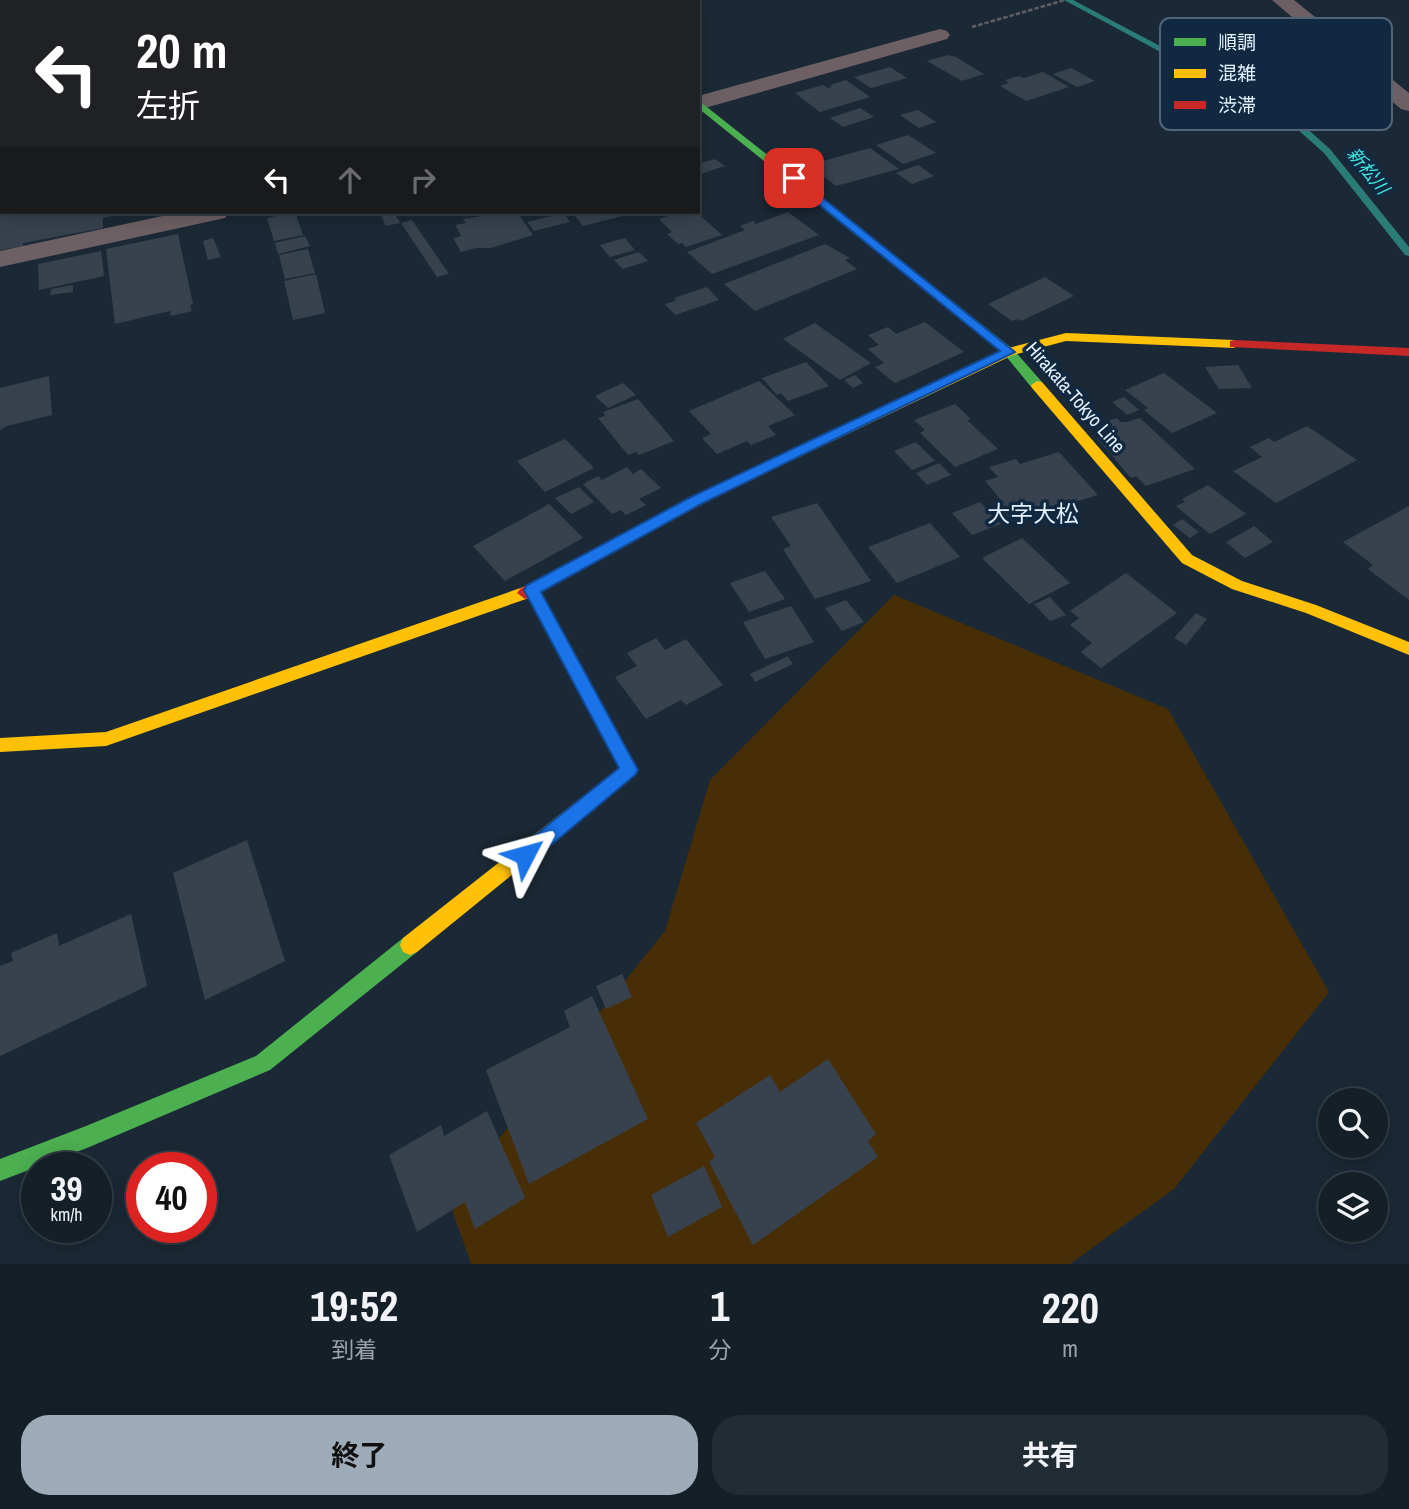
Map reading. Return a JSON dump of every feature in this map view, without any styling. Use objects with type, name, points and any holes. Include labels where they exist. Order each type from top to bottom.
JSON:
[{"type":"street","points":[[1282,0],[1304,18]]},
{"type":"street","points":[[700,102],[940,36]]},
{"type":"street","points":[[1392,90],[1409,104]]},
{"type":"street","name":"Hirakata-Tokyo Line","points":[[700,105],[1009,352],[1187,559],[1237,585],[1311,609],[1409,649]]},
{"type":"street","points":[[0,259],[207,214]]},
{"type":"street","points":[[0,745],[106,739],[427,629],[532,590],[696,501],[1009,352],[1066,337],[1409,352]]},
{"type":"street","points":[[0,1170],[87,1137],[263,1063],[629,770],[532,590]]},
{"type":"path","points":[[940,36],[1065,0]]},
{"type":"shaded area","points":[[894,595],[1168,709],[1329,992],[1174,1189],[1070,1264],[471,1264],[449,1201],[665,931],[710,780]]},
{"type":"building","points":[[947,55],[956,57],[984,74],[962,81],[927,61]]},
{"type":"building","points":[[890,67],[907,78],[871,88],[854,77]]},
{"type":"building","points":[[1071,68],[1095,81],[1077,87],[1053,74]]},
{"type":"building","points":[[1043,72],[1069,87],[1026,101],[1000,86],[1009,83],[1005,80]]},
{"type":"building","points":[[846,80],[870,97],[820,112],[795,93],[823,85],[832,87],[830,85]]},
{"type":"building","points":[[860,108],[874,117],[843,127],[830,118]]},
{"type":"building","points":[[918,110],[936,122],[919,128],[900,115]]},
{"type":"building","points":[[908,135],[936,153],[903,164],[876,145]]},
{"type":"building","points":[[870,148],[899,169],[836,186],[809,165]]},
{"type":"building","points":[[715,159],[725,166],[700,174],[700,163]]},
{"type":"building","points":[[918,165],[934,176],[912,184],[896,173]]},
{"type":"building","points":[[788,212],[819,235],[712,274],[687,252],[745,230],[740,226],[753,221],[756,224]]},
{"type":"building","points":[[0,214],[121,214],[103,218],[103,228],[0,250]]},
{"type":"building","points":[[296,214],[303,235],[274,241],[267,218]]},
{"type":"building","points":[[380,214],[395,214],[400,223],[386,226]]},
{"type":"building","points":[[518,214],[533,235],[491,248],[461,252],[453,238],[461,236],[455,225],[466,223],[463,219]]},
{"type":"building","points":[[565,214],[570,222],[534,231],[527,222]]},
{"type":"building","points":[[574,214],[630,214],[583,226]]},
{"type":"building","points":[[675,214],[698,214],[722,235],[686,247],[667,234],[672,232],[659,219]]},
{"type":"building","points":[[412,220],[449,274],[437,277],[401,223]]},
{"type":"building","points":[[178,234],[193,304],[190,305],[192,311],[171,316],[170,311],[115,324],[106,249]]},
{"type":"building","points":[[305,236],[310,246],[278,254],[275,243]]},
{"type":"building","points":[[213,238],[221,257],[208,260],[203,241]]},
{"type":"building","points":[[625,238],[635,250],[610,257],[600,245]]},
{"type":"building","points":[[825,244],[850,258],[845,260],[857,269],[755,311],[724,284]]},
{"type":"building","points":[[308,249],[315,273],[285,279],[279,255]]},
{"type":"building","points":[[101,251],[104,276],[39,290],[38,264]]},
{"type":"building","points":[[639,252],[648,261],[623,269],[614,260]]},
{"type":"building","points":[[316,274],[325,313],[293,320],[284,281]]},
{"type":"building","points":[[1045,277],[1074,296],[1021,321],[1012,321],[988,304]]},
{"type":"building","points":[[73,285],[73,292],[50,295],[51,289]]},
{"type":"building","points":[[707,287],[719,300],[675,315],[665,304],[677,300],[674,298]]},
{"type":"building","points":[[925,322],[964,352],[895,383],[875,367],[884,363],[868,349],[879,345],[868,335],[888,327],[896,334]]},
{"type":"building","points":[[815,323],[871,363],[840,380],[783,339]]},
{"type":"building","points":[[806,362],[829,386],[788,401],[781,393],[777,395],[762,378]]},
{"type":"building","points":[[1238,365],[1252,388],[1219,389],[1205,367]]},
{"type":"building","points":[[1164,373],[1217,413],[1172,433],[1144,410],[1148,408],[1125,390]]},
{"type":"building","points":[[855,375],[863,383],[853,388],[844,380]]},
{"type":"building","points":[[49,376],[52,415],[0,430],[0,388]]},
{"type":"building","points":[[759,381],[795,415],[768,426],[776,435],[751,445],[747,441],[717,454],[702,438],[711,434],[689,411]]},
{"type":"building","points":[[623,383],[636,395],[608,408],[595,396]]},
{"type":"building","points":[[1124,397],[1139,410],[1127,415],[1112,402]]},
{"type":"building","points":[[638,399],[674,441],[639,455],[636,452],[628,455],[598,418],[605,416],[603,412]]},
{"type":"building","points":[[955,404],[971,419],[967,420],[998,449],[955,467],[920,433],[925,430],[914,420]]},
{"type":"building","points":[[1117,418],[1120,422],[1127,422],[1140,418],[1195,469],[1146,486],[1136,476],[1131,478],[1097,438],[1102,436],[1093,426]]},
{"type":"building","points":[[1307,426],[1357,460],[1276,503],[1233,471],[1262,457],[1250,447],[1269,438],[1274,442]]},
{"type":"building","points":[[565,439],[594,468],[545,492],[517,461]]},
{"type":"building","points":[[916,442],[935,461],[912,470],[894,451]]},
{"type":"building","points":[[1059,452],[1098,495],[1012,522],[995,500],[1000,499],[985,481],[998,477],[989,467],[1016,459],[1020,464]]},
{"type":"building","points":[[939,463],[951,475],[927,485],[916,473]]},
{"type":"building","points":[[627,467],[633,474],[641,469],[661,488],[639,499],[646,505],[626,515],[621,510],[612,514],[583,484],[598,476],[602,480]]},
{"type":"building","points":[[1208,485],[1246,514],[1210,534],[1176,506],[1185,502],[1182,499]]},
{"type":"building","points":[[579,487],[594,502],[571,514],[555,498]]},
{"type":"building","points":[[980,502],[1001,524],[972,535],[952,513]]},
{"type":"building","points":[[817,503],[871,581],[815,599],[783,549],[791,546],[771,517]]},
{"type":"building","points":[[549,504],[583,538],[505,581],[473,546]]},
{"type":"building","points":[[1409,506],[1409,600],[1368,569],[1373,565],[1343,542]]},
{"type":"building","points":[[1182,519],[1199,532],[1190,538],[1173,525]]},
{"type":"building","points":[[930,523],[960,557],[897,583],[868,547]]},
{"type":"building","points":[[1254,526],[1273,542],[1245,558],[1226,542]]},
{"type":"building","points":[[1022,538],[1070,583],[1029,604],[982,558]]},
{"type":"building","points":[[765,571],[785,599],[749,612],[730,583]]},
{"type":"building","points":[[1126,573],[1177,613],[1101,668],[1081,652],[1092,643],[1070,625],[1079,618],[1070,611]]},
{"type":"building","points":[[1050,597],[1066,615],[1050,621],[1034,604]]},
{"type":"building","points":[[846,600],[864,622],[842,631],[825,608]]},
{"type":"building","points":[[791,606],[814,642],[765,659],[743,622]]},
{"type":"building","points":[[1196,613],[1207,619],[1186,645],[1174,638]]},
{"type":"building","points":[[656,638],[665,650],[686,639],[723,685],[686,705],[681,700],[646,719],[615,677],[637,666],[627,653]]},
{"type":"building","points":[[788,656],[793,664],[755,682],[750,674]]},
{"type":"building","points":[[247,840],[285,961],[205,1000],[173,873]]},
{"type":"building","points":[[131,914],[147,986],[0,1056],[0,966],[13,961],[11,953],[57,933],[59,946]]},
{"type":"building","points":[[622,974],[632,997],[606,1009],[596,986]]},
{"type":"building","points":[[592,996],[648,1119],[529,1184],[486,1070],[570,1027],[564,1011]]},
{"type":"building","points":[[828,1059],[876,1134],[868,1141],[878,1157],[753,1245],[709,1162],[715,1157],[696,1123],[770,1075],[780,1092]]},
{"type":"building","points":[[487,1111],[525,1198],[475,1229],[465,1202],[417,1232],[389,1155],[441,1125],[444,1136]]},
{"type":"building","points":[[704,1166],[722,1207],[668,1237],[651,1195]]},
{"type":"waterway","name":"新松川","points":[[1068,0],[1160,49]]},
{"type":"waterway","name":"新松川","points":[[1303,130],[1327,151],[1409,253]]},
{"type":"traffic: fast","points":[[700,105],[1009,352],[1037,385]]},
{"type":"traffic: fast","points":[[0,1170],[87,1137],[263,1063],[410,945]]},
{"type":"traffic: slow","points":[[790,456],[1009,352],[1066,337],[1234,344]]},
{"type":"traffic: slow","points":[[1037,385],[1187,559],[1237,585],[1311,609],[1409,649]]},
{"type":"traffic: slow","points":[[410,945],[629,770],[532,590]]},
{"type":"traffic: slow","points":[[0,745],[106,739],[525,593]]},
{"type":"traffic: jam","points":[[1234,344],[1409,352]]},
{"type":"traffic: jam","points":[[525,593],[696,501],[790,456]]},
{"type":"district","name":"大字大松","points":[[1033,514]]},
{"type":"route","points":[[525,855],[629,770],[532,590],[696,501],[1009,352],[794,178]]}]
